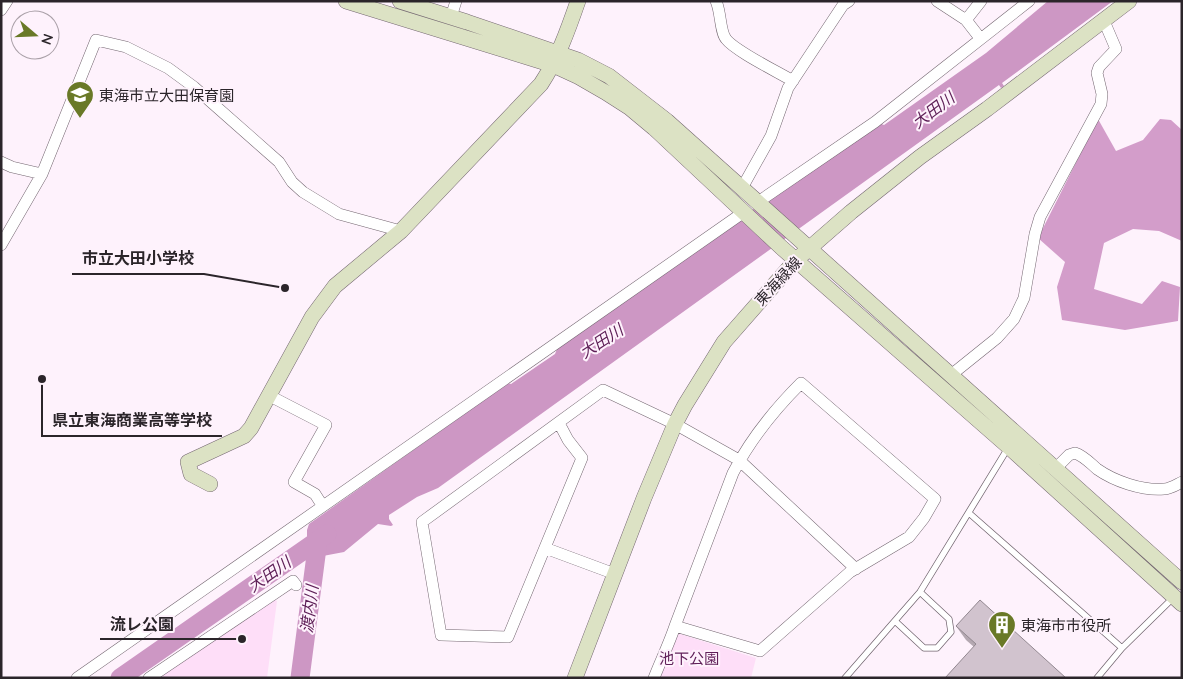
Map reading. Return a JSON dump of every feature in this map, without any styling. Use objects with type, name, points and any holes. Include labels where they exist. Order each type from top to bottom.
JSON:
[{"type":"street","points":[[1,10],[7,1]]},
{"type":"street","points":[[346,1],[556,59],[578,60],[609,76],[667,121],[1182,582]]},
{"type":"street","points":[[400,1],[451,17],[556,59],[579,77],[630,108],[673,145],[782,248],[1179,596]]},
{"type":"street","points":[[451,17],[456,1]]},
{"type":"street","points":[[210,484],[191,474],[188,462],[244,436],[251,428],[312,317],[335,286],[401,231],[541,84],[556,59],[578,1]]},
{"type":"street","points":[[716,1],[725,39],[736,48],[793,81]]},
{"type":"street","points":[[742,188],[756,166],[771,136],[788,88],[848,1]]},
{"type":"street","points":[[937,1],[966,20],[980,38]]},
{"type":"street","points":[[966,20],[981,1]]},
{"type":"street","points":[[759,203],[874,122],[1029,1]]},
{"type":"street","name":"東海緑線","points":[[575,678],[675,424],[685,405],[724,342],[796,260],[804,243],[851,212],[920,157],[1129,1]]},
{"type":"street","points":[[951,375],[997,338],[1014,319],[1024,298],[1035,234],[1040,217],[1101,104],[1102,94],[1097,73],[1099,67],[1116,49],[1104,21]]},
{"type":"street","points":[[1,244],[42,174],[96,40],[126,47],[168,68],[194,87],[279,162],[292,182],[303,192],[339,214],[401,231]]},
{"type":"street","points":[[1,162],[12,167],[42,174]]},
{"type":"street","points":[[77,678],[322,505],[746,213]]},
{"type":"street","points":[[654,678],[739,460],[768,420],[801,383],[935,499],[910,537],[850,572],[760,651],[675,626]]},
{"type":"street","points":[[559,423],[568,440],[582,458],[508,637],[441,635],[422,522],[603,390],[675,424],[739,460],[856,569]]},
{"type":"street","points":[[270,396],[326,425],[294,482],[315,494],[322,505]]},
{"type":"street","points":[[1056,468],[1069,455],[1075,453],[1083,456],[1097,469],[1110,477],[1144,488],[1163,489],[1182,482]]},
{"type":"street","points":[[545,548],[615,574]]},
{"type":"street","points":[[150,678],[293,581],[296,585]]},
{"type":"lane","points":[[845,678],[920,592],[1017,434]]},
{"type":"lane","points":[[969,513],[1122,648]]},
{"type":"lane","points":[[895,621],[924,648],[937,648],[951,632],[949,619],[920,592]]},
{"type":"lane","points":[[1097,678],[1122,648],[1179,596]]},
{"type":"green space","points":[[271,598],[277,601],[267,678],[158,678]]},
{"type":"green space","name":"池下公園","points":[[677,633],[756,658],[751,678],[660,678]]},
{"type":"shaded area","points":[[1098,119],[1116,151],[1143,140],[1160,119],[1171,120],[1182,130],[1182,241],[1159,231],[1133,229],[1104,243],[1094,289],[1142,304],[1162,281],[1180,287],[1178,321],[1125,330],[1062,320],[1057,287],[1065,262],[1038,238]]},
{"type":"water","points":[[1048,1],[1113,1],[1002,83],[1004,86],[1001,88],[999,85],[438,488],[417,497],[389,515],[393,525],[378,524],[344,552],[307,559],[307,530],[309,524],[508,383],[511,384],[555,354],[557,349],[794,180],[879,123],[884,125],[986,53]]},
{"type":"building","name":"東海市市役所","points":[[980,600],[1066,678],[945,678],[976,644],[956,626]]},
{"type":"waterway","name":"大田川","points":[[120,678],[327,534]]},
{"type":"waterway","name":"渡内川","points":[[300,678],[318,540]]},
{"type":"place","name":"東海市立大田保育園","points":[[80,119]]},
{"type":"place","name":"市立大田小学校","points":[[285,288]]},
{"type":"place","name":"県立東海商業高等学校","points":[[42,379]]},
{"type":"place","name":"流レ公園","points":[[242,639]]},
{"type":"place","name":"東海市市役所","points":[[1002,649]]}]
